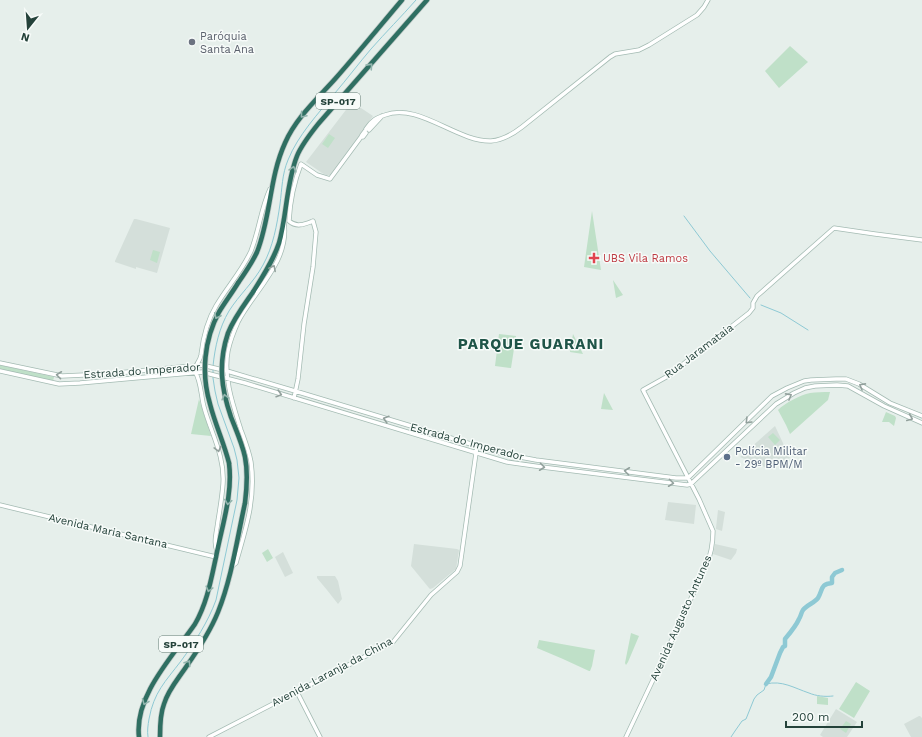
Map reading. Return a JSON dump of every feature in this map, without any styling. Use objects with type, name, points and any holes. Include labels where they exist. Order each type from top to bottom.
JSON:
[{"type":"highway","name":"SP-017","points":[[140,737],[139,722],[144,703],[151,688],[200,615],[208,592],[229,496],[229,463],[209,404],[206,384],[205,364],[208,343],[214,325],[223,305],[257,251],[279,156],[290,133],[402,0]]},
{"type":"highway","name":"SP-017","points":[[160,737],[161,714],[167,695],[200,646],[218,612],[232,566],[245,503],[247,481],[244,457],[225,396],[222,375],[223,353],[226,341],[232,325],[241,309],[272,260],[286,221],[291,190],[292,171],[297,156],[312,131],[427,0]]},
{"type":"street","points":[[291,190],[301,164],[317,175],[330,179],[363,137],[373,120],[391,112],[406,112],[414,114],[473,138],[497,140],[509,136],[610,56],[639,50],[697,15],[708,0]]},
{"type":"street","points":[[216,554],[215,543],[222,495],[223,472],[218,448],[204,409],[199,379],[195,369],[200,357],[211,315],[243,266],[251,250],[272,186]]},
{"type":"street","points":[[232,566],[236,563],[248,522],[252,481],[251,462],[229,387],[227,371],[228,352],[238,323],[269,276],[279,257],[286,221],[299,225],[314,221],[316,236],[313,267],[294,398]]},
{"type":"street","name":"Rua Jaramataia","points":[[643,390],[668,376],[748,313],[753,308],[753,303],[757,296],[834,228],[922,240]]},
{"type":"street","name":"Estrada do Imperador","points":[[0,363],[62,376],[202,365],[227,371],[520,458],[688,478]]},
{"type":"street","points":[[177,373],[180,366]]},
{"type":"street","name":"Estrada do Imperador","points":[[0,371],[59,384],[202,372],[507,462],[691,484]]},
{"type":"street","points":[[688,478],[772,396],[804,381],[836,378],[846,379],[859,384],[890,403],[922,416]]},
{"type":"street","points":[[229,387],[236,381],[242,381],[260,386],[263,386],[265,383]]},
{"type":"street","points":[[691,484],[776,404],[788,396],[805,388],[845,385],[876,402],[922,423]]},
{"type":"street","name":"Avenida Augusto Antunes","points":[[626,737],[696,590],[708,560],[713,531],[699,498],[643,390]]},
{"type":"street","points":[[876,402],[879,396]]},
{"type":"street","points":[[471,451],[477,446]]},
{"type":"street","points":[[476,453],[477,446]]},
{"type":"street","name":"Avenida Laranja da China","points":[[209,737],[393,642],[431,595],[457,572],[460,566],[476,453]]},
{"type":"street","points":[[713,454],[720,457]]},
{"type":"street","name":"Avenida Maria Santana","points":[[0,506],[216,554]]},
{"type":"street","points":[[297,692],[320,737]]},
{"type":"shaded area","points":[[352,102],[373,116],[332,175],[326,175],[306,162]]},
{"type":"shaded area","points":[[134,219],[170,228],[157,273],[136,267],[136,269],[115,262]]},
{"type":"shaded area","points":[[775,426],[790,458],[767,468],[740,457]]},
{"type":"shaded area","points":[[668,502],[696,505],[694,524],[665,520]]},
{"type":"shaded area","points":[[718,510],[725,512],[722,531],[716,529]]},
{"type":"shaded area","points":[[414,544],[459,550],[456,569],[430,589],[411,566]]},
{"type":"shaded area","points":[[715,544],[737,549],[736,553],[731,560],[713,554]]},
{"type":"shaded area","points":[[283,552],[293,573],[285,577],[275,557]]},
{"type":"shaded area","points":[[317,576],[335,576],[338,581],[342,599],[338,604],[317,578]]},
{"type":"shaded area","points":[[836,709],[857,722],[847,737],[823,737],[820,735]]},
{"type":"shaded area","points":[[919,716],[922,718],[922,737],[911,737],[904,724]]},
{"type":"green space","points":[[790,46],[808,62],[779,88],[765,71]]},
{"type":"green space","points":[[329,134],[335,138],[328,148],[322,144]]},
{"type":"green space","points":[[592,211],[601,270],[584,267]]},
{"type":"green space","points":[[153,250],[160,252],[157,263],[150,260]]},
{"type":"green space","points":[[613,280],[623,295],[616,298]]},
{"type":"green space","points":[[499,334],[516,336],[511,368],[495,366]]},
{"type":"green space","points":[[573,334],[583,354],[570,352]]},
{"type":"green space","points":[[0,365],[54,377],[53,381],[0,369]]},
{"type":"green space","points":[[815,392],[830,392],[828,400],[790,434],[778,410],[797,397]]},
{"type":"green space","points":[[604,393],[613,410],[601,409]]},
{"type":"green space","points":[[199,399],[211,436],[191,434]]},
{"type":"green space","points":[[886,412],[895,416],[894,426],[889,422],[882,422]]},
{"type":"green space","points":[[773,433],[780,440],[775,445],[768,437]]},
{"type":"green space","points":[[268,549],[273,558],[267,562],[262,553]]},
{"type":"green space","points":[[631,633],[639,636],[626,665],[625,663]]},
{"type":"green space","points":[[539,640],[595,650],[590,671],[537,648]]},
{"type":"green space","points":[[856,682],[870,691],[854,718],[839,709]]},
{"type":"green space","points":[[817,696],[828,698],[828,705],[817,704]]},
{"type":"green space","points":[[846,721],[851,724],[846,733],[840,729]]},
{"type":"waterway","points":[[213,366],[218,338],[226,317],[233,305],[259,271],[269,251],[274,236],[284,171],[292,151],[309,125],[362,60],[416,0]]},
{"type":"waterway","points":[[684,216],[710,251],[750,298]]},
{"type":"waterway","points":[[761,305],[781,313],[808,330]]},
{"type":"waterway","points":[[148,737],[149,719],[157,694],[196,639],[216,600],[237,500],[239,478],[237,460],[218,404],[213,378],[213,369]]},
{"type":"waterway","points":[[766,684],[771,677],[780,653],[785,646],[785,639],[800,618],[803,610],[818,598],[822,588],[825,585],[832,583],[832,577],[835,573],[842,570]]},
{"type":"waterway","points":[[731,737],[742,721],[746,719],[754,699],[764,690],[766,684],[783,684],[815,695],[833,696]]},
{"type":"place","name":"Paróquia Santa Ana","points":[[192,42]]},
{"type":"place","name":"UBS Vila Ramos","points":[[594,258]]},
{"type":"place","name":"Polícia Militar - 29º BPM/M","points":[[727,457]]},
{"type":"district","name":"PARQUE GUARANI","points":[[531,344]]}]
